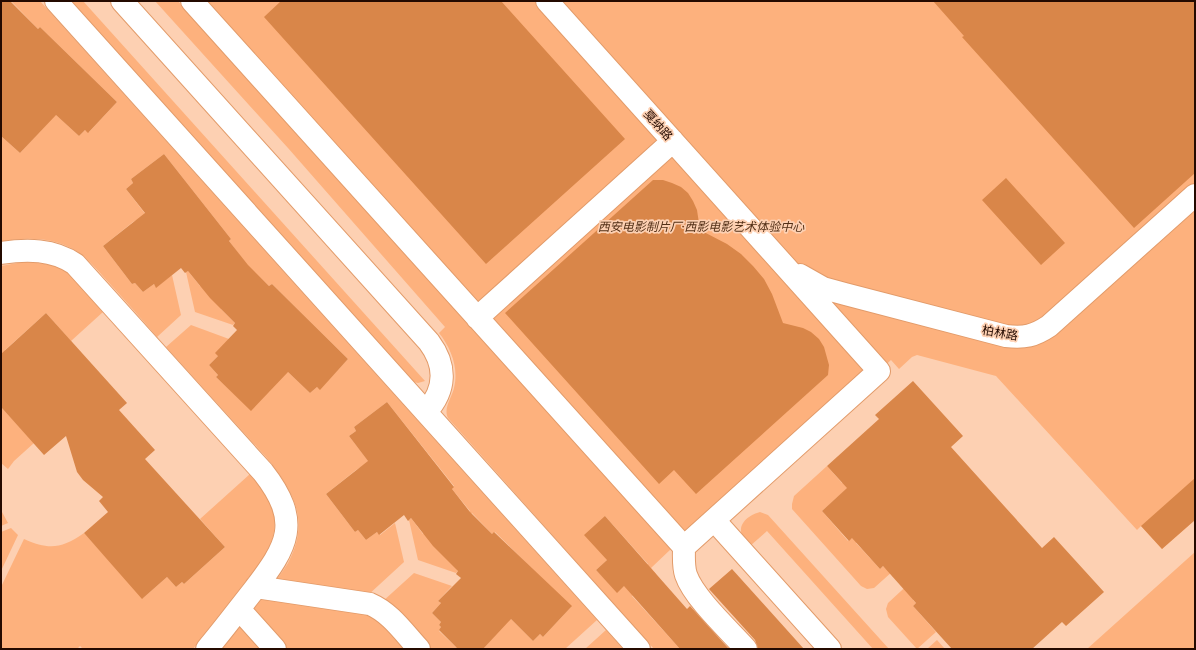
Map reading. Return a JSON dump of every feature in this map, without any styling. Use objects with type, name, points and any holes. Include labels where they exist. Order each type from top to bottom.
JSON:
[{"type":"street","points":[[56,1],[639,649]]},
{"type":"street","points":[[122,1],[429,342],[439,358],[442,378],[437,396],[426,412]]},
{"type":"street","name":"戛纳路","points":[[547,1],[770,249]]},
{"type":"street","points":[[198,3],[477,318],[684,547],[686,574],[692,587],[746,649]]},
{"type":"street","points":[[477,318],[673,141]]},
{"type":"street","name":"柏林路","points":[[770,249],[798,273],[823,288],[1006,336],[1030,336],[1049,326],[1195,195]]},
{"type":"street","points":[[684,547],[879,371],[770,249]]},
{"type":"street","points":[[1,253],[34,250],[56,254],[75,264],[264,472],[281,497],[286,515],[285,538],[281,552],[256,588],[207,649]]},
{"type":"street","points":[[714,520],[830,649]]},
{"type":"street","points":[[256,588],[370,604],[390,616],[419,649]]},
{"type":"street","points":[[239,609],[275,649]]},
{"type":"green space","points":[[11,1],[40,1],[597,620],[565,649],[483,649],[510,618],[533,641],[540,634],[543,637],[571,607],[495,532],[492,534],[472,513],[460,525],[470,511],[452,489],[454,486],[387,402],[354,427],[356,431],[349,436],[369,462],[356,470],[326,494],[355,532],[358,530],[366,540],[377,532],[380,535],[395,523],[404,562],[367,596],[274,583],[288,563],[295,547],[298,533],[296,506],[291,494],[276,469],[266,457],[166,347],[191,325],[229,339],[218,356],[209,365],[218,375],[216,377],[251,410],[287,371],[310,393],[317,387],[320,389],[348,359],[272,284],[269,286],[248,266],[229,241],[231,239],[164,154],[131,179],[133,183],[126,189],[146,215],[133,222],[103,246],[132,284],[135,283],[143,292],[154,284],[156,287],[172,275],[181,315],[157,337],[93,265],[73,249],[56,242],[37,239],[19,239],[1,242],[1,136],[20,153],[55,114],[79,136],[85,130],[89,132],[117,102],[40,27],[38,29]]},
{"type":"green space","points":[[71,1],[83,1],[425,381],[418,383],[414,382]]},
{"type":"green space","points":[[155,1],[178,1],[671,549],[651,568],[656,574],[632,596],[680,649],[654,649],[448,418],[447,406],[454,388],[455,366],[447,345],[439,333],[445,327],[288,148]],"holes":[[[605,516],[648,564],[617,592],[596,570],[607,560]]]},
{"type":"green space","name":"西安电影制片厂·西影电影艺术体验中心","points":[[204,1],[1195,1],[1195,520],[1162,549],[1141,526],[1137,530],[996,376],[917,355],[912,357],[899,369],[891,360],[684,547]]},
{"type":"green space","points":[[23,262],[50,265],[65,271],[83,287],[103,312],[71,341],[46,313],[5,350],[7,352],[1,376],[1,266]]},
{"type":"green space","points":[[188,271],[200,286],[206,281],[227,304],[221,309],[235,323],[233,325],[195,312],[186,272]]},
{"type":"green space","points":[[1,407],[34,443],[14,461],[8,469],[1,463]]},
{"type":"green space","points":[[827,466],[842,483],[847,479],[852,484],[822,511],[848,541],[866,526],[870,531],[856,543],[880,569],[883,566],[886,569],[913,545],[940,529],[874,588],[867,589],[861,586],[792,509],[794,496]]},
{"type":"green space","points":[[250,474],[265,494],[274,513],[274,534],[264,558],[193,649],[83,649],[80,646],[77,649],[1,649],[1,587],[24,539],[41,545],[55,546],[62,545],[84,533],[143,598],[167,577],[176,587],[182,582],[184,584],[225,547],[200,519]]},
{"type":"green space","points":[[1,504],[2,512],[8,523],[1,526]]},
{"type":"green space","points":[[760,512],[768,515],[889,649],[873,649],[767,531],[750,546],[743,536],[741,527],[749,517]]},
{"type":"green space","points":[[411,518],[423,534],[430,529],[458,571],[456,573],[418,560],[409,520]]},
{"type":"green space","points":[[11,528],[18,535],[1,571],[1,532]]},
{"type":"green space","points":[[953,543],[913,600],[916,603],[913,606],[936,632],[917,649],[888,617],[886,609],[888,603]]},
{"type":"green space","points":[[1195,552],[1195,649],[1087,649]]},
{"type":"green space","points":[[414,573],[452,586],[438,601],[441,603],[432,613],[441,622],[439,625],[441,627],[439,631],[456,647],[464,649],[428,649],[382,602]]},
{"type":"green space","points":[[264,596],[368,610],[409,649],[284,649],[251,612]]},
{"type":"green space","points":[[243,623],[266,649],[222,649]]},
{"type":"green space","points":[[606,630],[623,649],[585,649]]},
{"type":"green space","points":[[937,640],[945,649],[927,649]]},
{"type":"building","points":[[1,1],[10,1],[38,29],[40,27],[117,102],[88,133],[85,130],[79,136],[56,115],[20,153],[1,136]]},
{"type":"building","points":[[281,1],[501,1],[625,139],[486,264],[264,17]]},
{"type":"building","points":[[933,1],[1195,1],[1195,173],[1134,228],[962,37],[964,36]]},
{"type":"building","points":[[164,154],[231,239],[229,241],[248,265],[269,286],[272,284],[348,359],[320,390],[317,387],[310,393],[288,372],[251,411],[216,377],[218,375],[209,365],[218,356],[215,353],[237,330],[233,326],[235,323],[210,298],[188,271],[185,273],[181,268],[156,288],[154,284],[143,292],[135,283],[132,284],[103,246],[145,213],[126,189],[133,183],[131,179]]},
{"type":"building","points":[[1006,178],[1065,243],[1041,265],[982,200]]},
{"type":"building","points":[[653,180],[663,180],[672,183],[681,187],[688,193],[697,210],[700,230],[727,244],[741,254],[753,266],[764,279],[772,294],[783,323],[803,328],[811,332],[819,339],[824,347],[829,365],[828,375],[696,494],[674,470],[659,484],[505,313]]},
{"type":"building","points":[[46,313],[127,403],[119,410],[155,450],[145,459],[225,547],[184,584],[182,582],[176,587],[167,577],[142,599],[84,533],[108,512],[99,501],[103,497],[83,480],[77,472],[66,436],[44,455],[1,407],[1,354]]},
{"type":"building","points":[[913,381],[963,436],[951,447],[1042,548],[1054,537],[1104,592],[1066,626],[1062,622],[1032,649],[952,649],[913,606],[916,603],[883,566],[880,569],[852,538],[849,541],[822,511],[847,488],[827,466],[879,419],[875,415]]},
{"type":"building","points":[[387,402],[454,487],[452,489],[470,512],[492,534],[494,532],[572,606],[543,637],[540,634],[533,641],[511,619],[483,649],[458,649],[439,630],[441,627],[439,625],[441,622],[432,613],[441,603],[438,601],[461,578],[456,574],[458,571],[433,546],[411,518],[408,521],[404,515],[379,535],[377,532],[366,540],[358,530],[355,532],[326,494],[368,461],[349,436],[356,431],[354,427]]},
{"type":"building","points":[[1195,478],[1195,520],[1162,549],[1141,526]]},
{"type":"building","points":[[605,516],[687,609],[690,606],[729,649],[680,649],[624,586],[617,593],[596,570],[607,560],[584,535]]},
{"type":"building","points":[[732,569],[804,649],[758,649],[755,640],[709,589]]}]
